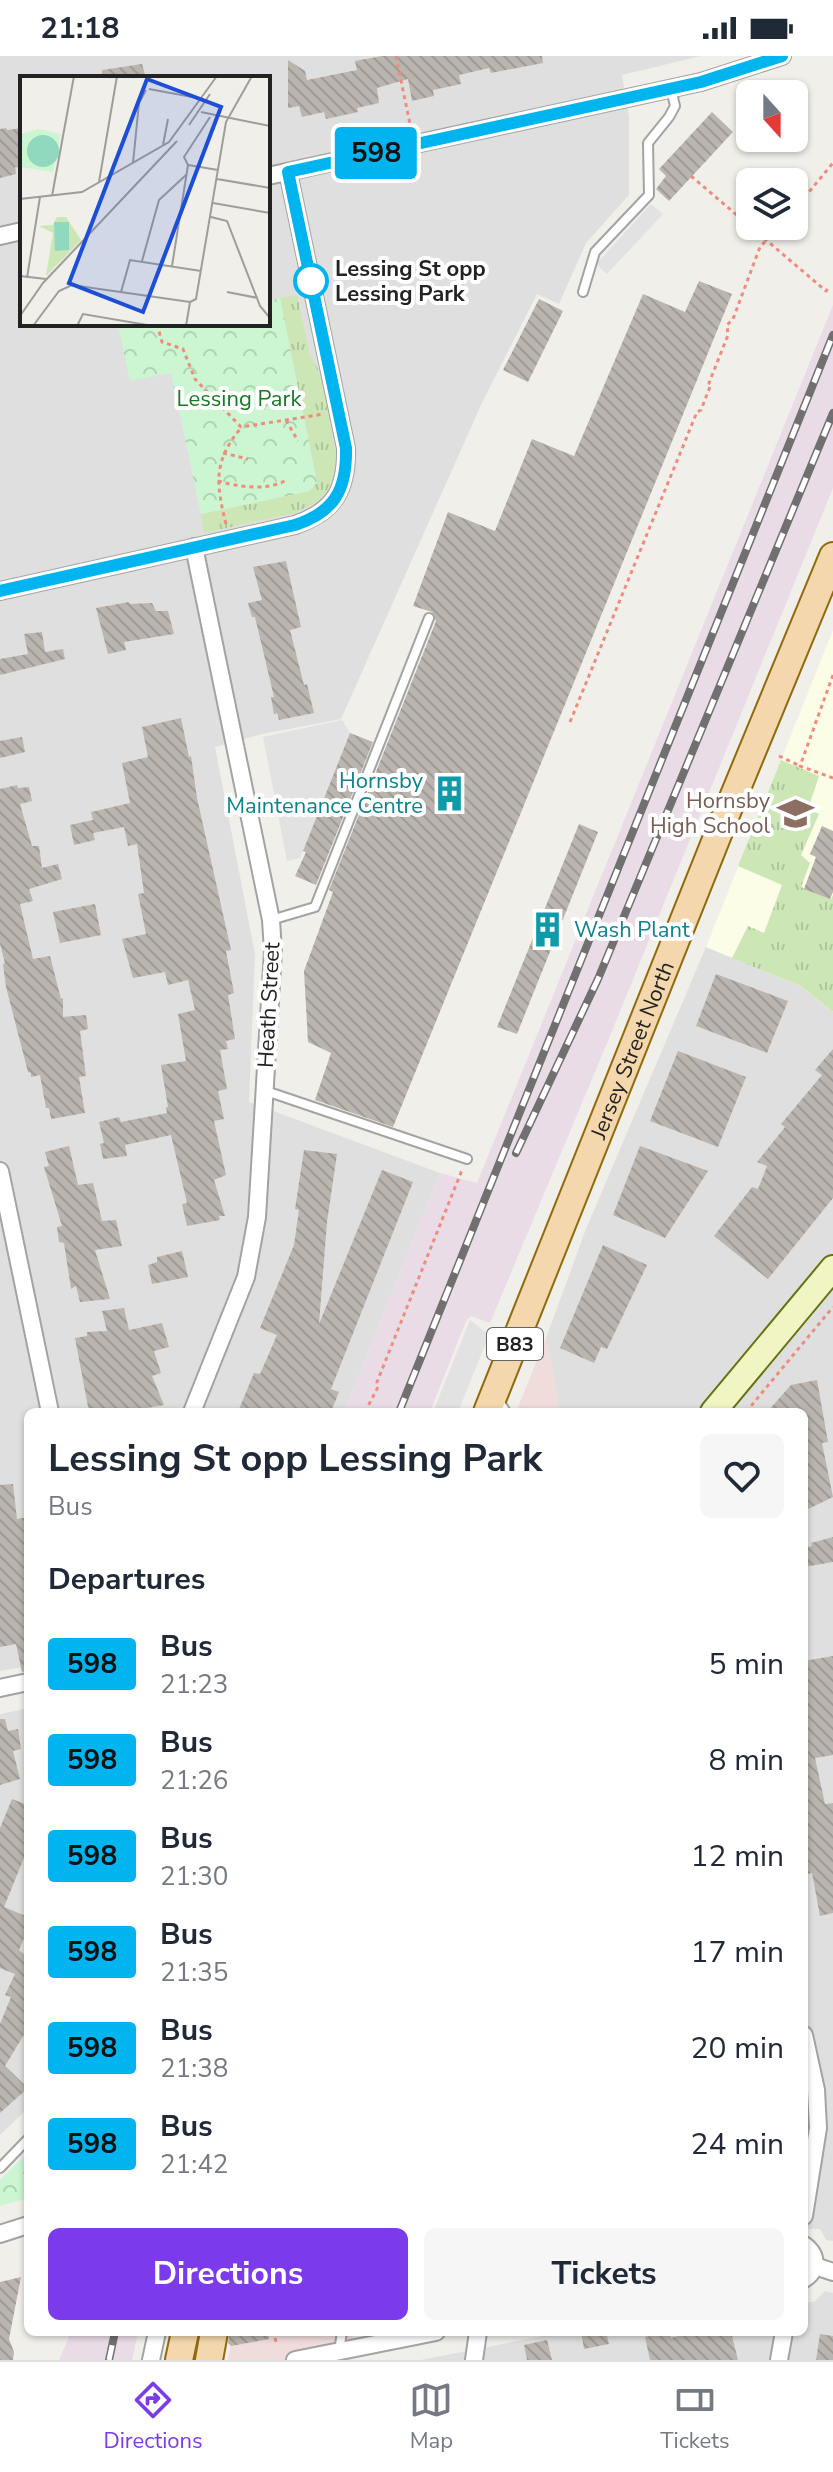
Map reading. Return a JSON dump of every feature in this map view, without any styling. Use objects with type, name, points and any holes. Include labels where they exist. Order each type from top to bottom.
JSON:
[{"type":"main road","name":"Jersey Street North","points":[[496,1406],[725,817],[833,556]]},
{"type":"main road","points":[[716,1408],[833,1268]]},
{"type":"main road","points":[[179,2360],[184,2336]]},
{"type":"main road","points":[[209,2360],[213,2336]]},
{"type":"street","points":[[270,176],[671,88],[758,66],[782,56]]},
{"type":"street","points":[[0,591],[230,540],[314,518],[333,502],[346,469],[346,448],[288,172]]},
{"type":"street","points":[[0,236],[20,231]]},
{"type":"street","name":"Heath Street","points":[[194,547],[271,920],[273,951],[262,1090],[257,1217],[246,1277],[194,1408]]},
{"type":"street","points":[[0,1171],[49,1408]]},
{"type":"street","points":[[0,1688],[24,1683]]},
{"type":"street","points":[[808,2056],[818,2108],[816,2150],[808,2194]]},
{"type":"street","points":[[0,2234],[24,2226]]},
{"type":"street","points":[[808,2248],[812,2251],[809,2272],[833,2272]]},
{"type":"street","points":[[151,2360],[156,2336]]},
{"type":"street","points":[[302,2359],[416,2336]]},
{"type":"street","points":[[474,2360],[477,2336]]},
{"type":"street","points":[[779,2360],[783,2336]]},
{"type":"lane","points":[[583,292],[595,252],[649,195],[648,143],[675,106],[671,88]]},
{"type":"lane","points":[[271,920],[315,907],[429,618]]},
{"type":"lane","points":[[262,1090],[467,1159]]},
{"type":"lane","points":[[0,2168],[24,2143]]},
{"type":"lane","points":[[339,2351],[341,2336]]},
{"type":"path","points":[[396,56],[415,145]]},
{"type":"path","points":[[808,193],[833,163]]},
{"type":"path","points":[[691,176],[826,291],[829,287]]},
{"type":"path","points":[[570,722],[697,412],[701,410],[728,335],[727,325],[733,319],[760,247],[766,241]]},
{"type":"path","points":[[158,326],[162,342],[183,349],[195,379],[241,427]]},
{"type":"path","points":[[230,540],[218,481],[226,445],[241,427],[338,412]]},
{"type":"path","points":[[286,420],[298,441]]},
{"type":"path","points":[[223,453],[248,459]]},
{"type":"path","points":[[218,481],[252,487],[277,485],[285,481]]},
{"type":"path","points":[[800,766],[833,675]]},
{"type":"path","points":[[779,756],[833,778]]},
{"type":"path","points":[[369,1408],[467,1159]]},
{"type":"path","points":[[749,1408],[833,1307]]},
{"type":"shaded area","points":[[0,56],[701,56],[622,75],[629,118],[629,195],[586,243],[559,304],[537,294],[481,405],[341,719],[262,734],[215,747],[255,954],[249,1102],[440,1173],[346,1408],[24,1408],[24,1667],[0,1671]]},
{"type":"shaded area","points":[[651,204],[663,214],[607,274],[596,264]]},
{"type":"shaded area","points":[[833,305],[833,488],[490,1323],[471,1316],[466,1321],[432,1408],[346,1408],[440,1173],[477,1183]]},
{"type":"shaded area","name":"Hornsby High School","points":[[833,630],[833,1012],[801,986],[706,947]]},
{"type":"shaded area","points":[[342,720],[350,733],[300,858],[287,861],[263,737]]},
{"type":"shaded area","points":[[706,947],[801,986],[833,1012],[833,2241],[826,2240],[820,2229],[808,2229],[808,1408],[559,1408],[546,1338],[586,1229]]},
{"type":"shaded area","points":[[470,1320],[489,1335],[460,1408],[435,1408]]},
{"type":"shaded area","points":[[546,1338],[559,1408],[518,1408]]},
{"type":"shaded area","points":[[24,1709],[24,2112],[0,2135],[0,1714]]},
{"type":"shaded area","points":[[825,2291],[833,2293],[833,2360],[421,2360],[543,2336],[808,2336],[808,2302],[814,2302]]},
{"type":"shaded area","points":[[69,2336],[137,2336],[132,2360],[59,2360]]},
{"type":"shaded area","points":[[232,2336],[353,2336],[351,2360],[228,2360]]},
{"type":"green space","points":[[297,295],[310,355],[321,375],[338,465],[329,489],[318,501],[295,513],[204,533],[201,514],[310,491],[317,482],[280,298]]},
{"type":"green space","name":"Lessing Park","points":[[280,298],[317,482],[310,491],[201,514],[171,373],[130,381],[118,326],[270,326],[270,300]]},
{"type":"green space","points":[[781,760],[819,776],[808,809],[819,814],[801,855],[810,863],[801,887],[831,899],[833,895],[833,1012],[801,986],[732,958],[748,926],[764,933],[782,885],[738,866]]},
{"type":"green space","points":[[24,2156],[24,2199],[0,2206],[0,2180]]},
{"type":"building","points":[[382,56],[542,56],[543,63],[491,73],[489,68],[459,75],[461,84],[433,90],[434,96],[412,101],[408,79],[377,88],[379,103],[357,108],[358,112],[326,119],[324,112],[302,117],[299,106],[288,108],[288,60],[305,71],[307,80],[357,70],[355,61]]},
{"type":"building","points":[[142,64],[145,76],[102,76],[102,70]]},
{"type":"building","points":[[712,112],[733,132],[669,201],[656,189],[666,176],[659,169]]},
{"type":"building","points":[[20,128],[20,168],[15,167],[16,174],[0,178],[0,129]]},
{"type":"building","name":"Hornsby Maintenance Centre","points":[[699,281],[732,294],[393,1127],[315,1100],[331,1053],[308,1042],[304,971],[333,892],[329,890],[436,621],[432,612],[413,606],[448,512],[495,531],[532,439],[574,456],[643,294],[685,312]]},
{"type":"building","points":[[539,299],[563,311],[528,382],[503,370]]},
{"type":"building","points":[[286,561],[301,627],[290,630],[314,713],[279,720],[277,713],[274,714],[271,697],[274,697],[255,617],[252,617],[248,603],[262,600],[253,567]]},
{"type":"building","points":[[129,602],[152,603],[156,611],[168,611],[174,634],[124,642],[126,650],[108,654],[96,608]]},
{"type":"building","points":[[42,632],[45,652],[63,649],[65,659],[0,675],[0,659],[28,654],[24,634]]},
{"type":"building","points":[[181,718],[231,950],[226,951],[234,993],[228,995],[235,1039],[226,1041],[228,1049],[220,1050],[227,1089],[218,1091],[224,1119],[214,1121],[226,1175],[214,1180],[225,1216],[219,1216],[220,1220],[187,1226],[182,1204],[187,1203],[171,1135],[125,1145],[127,1156],[103,1159],[100,1144],[104,1143],[99,1122],[119,1117],[121,1122],[167,1113],[161,1065],[186,1061],[178,1014],[195,1010],[188,980],[168,985],[165,972],[133,978],[122,939],[146,934],[138,894],[144,893],[137,844],[128,846],[124,827],[93,833],[95,840],[74,845],[70,825],[93,820],[91,812],[130,803],[122,763],[148,757],[142,727]]},
{"type":"building","points":[[350,733],[373,742],[316,885],[295,876]]},
{"type":"building","points":[[22,737],[25,752],[0,758],[0,741]]},
{"type":"building","points":[[17,785],[18,788],[29,787],[32,801],[20,804],[32,846],[39,846],[42,868],[58,864],[62,879],[29,889],[33,901],[20,904],[33,959],[50,956],[63,998],[63,1017],[86,1015],[88,1029],[80,1031],[86,1076],[79,1077],[85,1113],[51,1119],[40,1075],[31,1077],[28,1072],[6,987],[0,944],[0,789]]},
{"type":"building","name":"Wash Plant","points":[[579,824],[598,832],[517,1034],[497,1027]]},
{"type":"building","points":[[822,826],[833,831],[833,892],[830,899],[804,889],[816,857],[810,854]]},
{"type":"building","points":[[95,904],[101,935],[60,943],[53,912]]},
{"type":"building","points":[[716,974],[788,1001],[767,1053],[696,1026]]},
{"type":"building","points":[[833,1049],[833,1198],[768,1279],[714,1236],[752,1187],[758,1189],[767,1166],[757,1162],[785,1127],[781,1124],[822,1075],[815,1070]]},
{"type":"building","points":[[678,1051],[746,1077],[718,1147],[650,1121]]},
{"type":"building","points":[[69,1146],[78,1185],[93,1183],[102,1221],[116,1220],[122,1246],[95,1250],[110,1299],[80,1302],[76,1286],[71,1289],[64,1243],[59,1242],[57,1227],[62,1226],[44,1167],[49,1166],[45,1152]]},
{"type":"building","points":[[640,1146],[708,1171],[665,1238],[613,1215]]},
{"type":"building","points":[[304,1150],[337,1154],[327,1222],[319,1324],[382,1170],[413,1182],[331,1389],[339,1392],[333,1408],[239,1408],[254,1373],[260,1374],[277,1335],[260,1328],[294,1245],[299,1210],[295,1209]]},
{"type":"building","points":[[603,1245],[647,1265],[607,1349],[601,1347],[594,1363],[560,1348]]},
{"type":"building","points":[[182,1251],[188,1277],[152,1284],[148,1265],[157,1262],[157,1257]]},
{"type":"building","points":[[124,1308],[129,1330],[162,1323],[169,1347],[154,1351],[161,1373],[152,1376],[164,1405],[88,1408],[75,1338],[87,1336],[87,1332],[107,1331],[102,1311]]},
{"type":"building","points":[[817,1380],[828,1442],[822,1443],[833,1497],[808,1509],[808,1408],[771,1408],[791,1385]]},
{"type":"building","points":[[13,1484],[17,1519],[24,1518],[22,1672],[16,1644],[0,1647],[0,1485]]},
{"type":"building","points":[[833,1537],[833,1562],[808,1566],[808,1547],[812,1546],[811,1543]]},
{"type":"building","points":[[833,1656],[833,1755],[815,1758],[825,1804],[833,1803],[833,1913],[820,1916],[812,1873],[808,1874],[808,1660]]},
{"type":"building","points":[[0,1719],[5,1719],[8,1731],[18,1729],[21,1749],[13,1751],[20,1779],[0,1785]]},
{"type":"building","points":[[12,1799],[24,1804],[24,1858],[4,1907],[24,1915],[24,1938],[19,1950],[24,1954],[24,2035],[5,2066],[24,2084],[24,2092],[0,2113],[0,2024],[11,1997],[5,1995],[15,1974],[0,1968],[0,1828]]},
{"type":"building","points":[[21,2277],[9,2339],[14,2352],[13,2360],[0,2360],[0,2282]]},
{"type":"building","points":[[820,2334],[833,2336],[833,2360],[816,2360]]},
{"type":"building","points":[[229,2336],[269,2336],[269,2339],[231,2346],[228,2343]]},
{"type":"building","points":[[582,2336],[607,2336],[609,2344],[584,2349]]},
{"type":"building","points":[[732,2336],[738,2360],[650,2360],[645,2337]]},
{"type":"building","points":[[547,2340],[552,2360],[527,2360],[524,2345]]},
{"type":"railway","points":[[401,1408],[833,335]]},
{"type":"railway","points":[[516,1153],[598,979],[833,413]]},
{"type":"railway","points":[[109,2360],[114,2336]]},
{"type":"bus line","name":"598","points":[[0,591],[295,525],[314,518],[333,502],[346,469],[346,448],[288,172],[701,82],[782,56]]},
{"type":"place","name":"Lessing St opp Lessing Park","points":[[311,281]]},
{"type":"place","name":"Hornsby Maintenance Centre","points":[[449,793]]},
{"type":"place","name":"Hornsby High School","points":[[796,813]]},
{"type":"place","name":"Wash Plant","points":[[548,929]]}]
